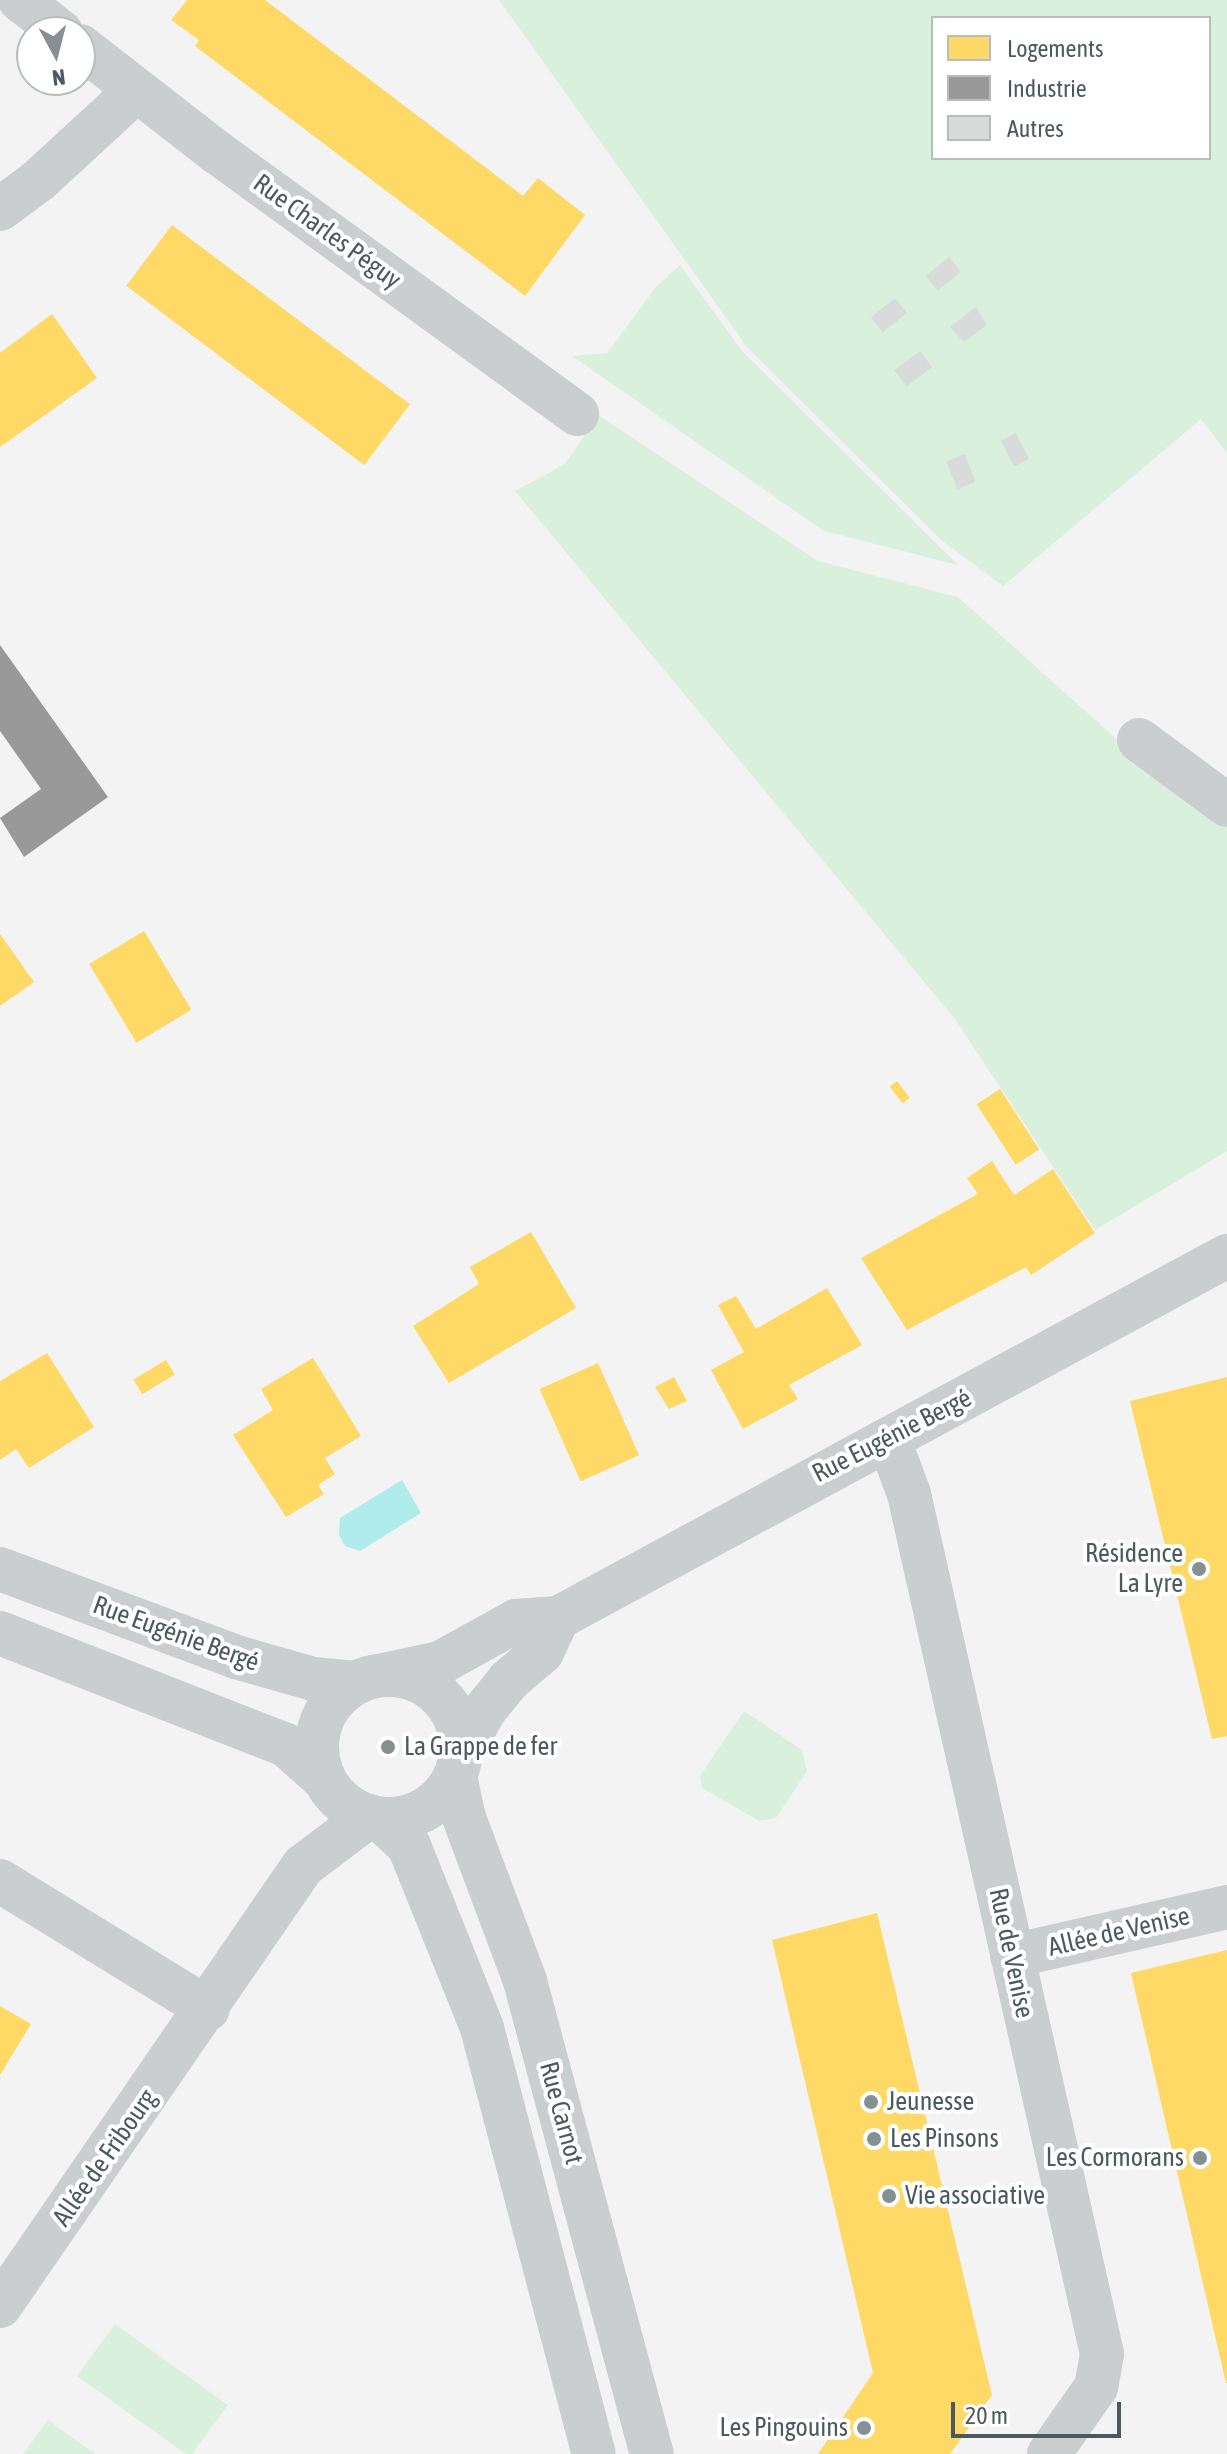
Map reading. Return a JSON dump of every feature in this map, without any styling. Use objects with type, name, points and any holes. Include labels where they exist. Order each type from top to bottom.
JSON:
[{"type":"street","points":[[20,0],[40,16]]},
{"type":"street","name":"Rue Charles Péguy","points":[[96,58],[577,414]]},
{"type":"street","points":[[0,209],[38,181],[137,90]]},
{"type":"street","points":[[1139,740],[1227,805]]},
{"type":"street","name":"Rue Eugénie Bergé","points":[[0,1569],[236,1657],[313,1679],[370,1679],[440,1663],[516,1621],[558,1618],[801,1483],[889,1440],[1227,1256]]},
{"type":"street","name":"Rue de Venise","points":[[889,1440],[909,1494],[1102,2354],[1102,2370],[1096,2387],[1049,2454]]},
{"type":"street","points":[[0,1633],[286,1745],[323,1778],[340,1801],[374,1817],[403,1818],[424,1810],[442,1797],[484,1711],[509,1680],[542,1652],[558,1618]]},
{"type":"street","points":[[323,1778],[316,1751],[320,1723],[335,1700],[370,1679],[408,1677],[430,1688],[448,1706],[458,1728],[458,1764]]},
{"type":"street","name":"Rue Carnot","points":[[458,1764],[463,1815],[525,1981],[652,2454]]},
{"type":"street","name":"Rue Carnot","points":[[374,1817],[409,1846],[482,2028],[594,2454]]},
{"type":"street","name":"Allée de Fribourg","points":[[0,2306],[208,2009],[303,1866],[374,1817]]},
{"type":"street","points":[[0,1881],[208,2009]]},
{"type":"street","name":"Allée de Venise","points":[[1012,1956],[1227,1907]]},
{"type":"green space","points":[[499,0],[1227,0],[1227,453],[1201,419],[1003,586],[941,540],[747,347]]},
{"type":"green space","points":[[680,265],[742,351],[958,565],[824,531],[572,356],[607,353],[656,287]]},
{"type":"green space","points":[[598,415],[818,561],[958,597],[1131,752],[1227,821],[1227,1151],[1095,1230],[955,1019],[515,491],[565,464]]},
{"type":"green space","points":[[744,1711],[802,1750],[807,1771],[776,1818],[759,1821],[702,1788],[700,1776]]},
{"type":"green space","points":[[115,2324],[228,2405],[192,2454],[186,2454],[77,2376]]},
{"type":"green space","points":[[48,2420],[95,2454],[23,2454]]},
{"type":"water","points":[[402,1480],[421,1513],[360,1551],[345,1546],[339,1535],[340,1518]]},
{"type":"building: Logements","points":[[187,0],[265,0],[523,196],[538,178],[585,215],[525,296],[195,46],[199,40],[171,20]]},
{"type":"building: Logements","points":[[172,225],[410,404],[364,465],[126,286]]},
{"type":"building: Logements","points":[[52,314],[97,378],[0,447],[0,353]]},
{"type":"building: Logements","points":[[144,931],[191,1010],[137,1043],[89,964]]},
{"type":"building: Logements","points":[[0,934],[34,982],[0,1006]]},
{"type":"building: Logements","points":[[897,1081],[910,1098],[902,1103],[890,1086]]},
{"type":"building: Logements","points":[[1000,1089],[1039,1149],[1016,1165],[977,1104]]},
{"type":"building: Logements","points":[[992,1161],[1014,1195],[1053,1169],[1095,1233],[1031,1275],[1026,1267],[907,1330],[861,1258],[978,1194],[967,1178]]},
{"type":"building: Logements","points":[[531,1232],[576,1308],[449,1383],[413,1326],[479,1284],[470,1267]]},
{"type":"building: Logements","points":[[827,1288],[862,1345],[789,1385],[798,1399],[743,1429],[711,1370],[744,1352],[718,1305],[736,1296],[756,1329]]},
{"type":"building: Logements","points":[[47,1353],[94,1427],[29,1468],[16,1449],[0,1460],[0,1381]]},
{"type":"building: Logements","points":[[313,1358],[361,1436],[325,1458],[335,1474],[318,1485],[324,1494],[286,1517],[233,1435],[273,1410],[261,1389]]},
{"type":"building: Logements","points":[[166,1360],[175,1375],[142,1394],[133,1380]]},
{"type":"building: Logements","points":[[598,1363],[639,1455],[581,1481],[540,1389]]},
{"type":"building: Logements","points":[[674,1377],[687,1401],[669,1409],[655,1387]]},
{"type":"building: Logements","name":"Résidence La Lyre","points":[[1227,1377],[1227,1736],[1212,1739],[1130,1401]]},
{"type":"building: Logements","name":"Les Pinsons","points":[[877,1913],[992,2395],[950,2454],[818,2454],[873,2373],[772,1940]]},
{"type":"building: Logements","name":"Les Cormorans","points":[[1227,1950],[1227,2383],[1226,2383],[1131,1973]]},
{"type":"building: Logements","points":[[0,2006],[31,2024],[0,2075]]},
{"type":"building: Industrie","points":[[0,645],[108,797],[24,857],[0,818],[41,789],[0,731]]},
{"type":"building: Autres","points":[[949,257],[961,272],[938,291],[926,276]]},
{"type":"building: Autres","points":[[895,298],[907,313],[883,332],[871,318]]},
{"type":"building: Autres","points":[[976,307],[987,325],[964,342],[950,327]]},
{"type":"building: Autres","points":[[920,351],[932,367],[906,386],[894,370]]},
{"type":"building: Autres","points":[[1016,433],[1029,459],[1014,467],[1001,441]]},
{"type":"building: Autres","points":[[965,454],[976,482],[957,489],[946,461]]},
{"type":"place","name":"Résidence La Lyre","points":[[1199,1569]]},
{"type":"place","name":"La Grappe de fer","points":[[388,1747]]},
{"type":"place","name":"Jeunesse","points":[[871,2102]]},
{"type":"place","name":"Les Pinsons","points":[[874,2139]]},
{"type":"place","name":"Les Cormorans","points":[[1200,2158]]},
{"type":"place","name":"Vie associative","points":[[889,2196]]},
{"type":"place","name":"Les Pingouins","points":[[864,2428]]}]
